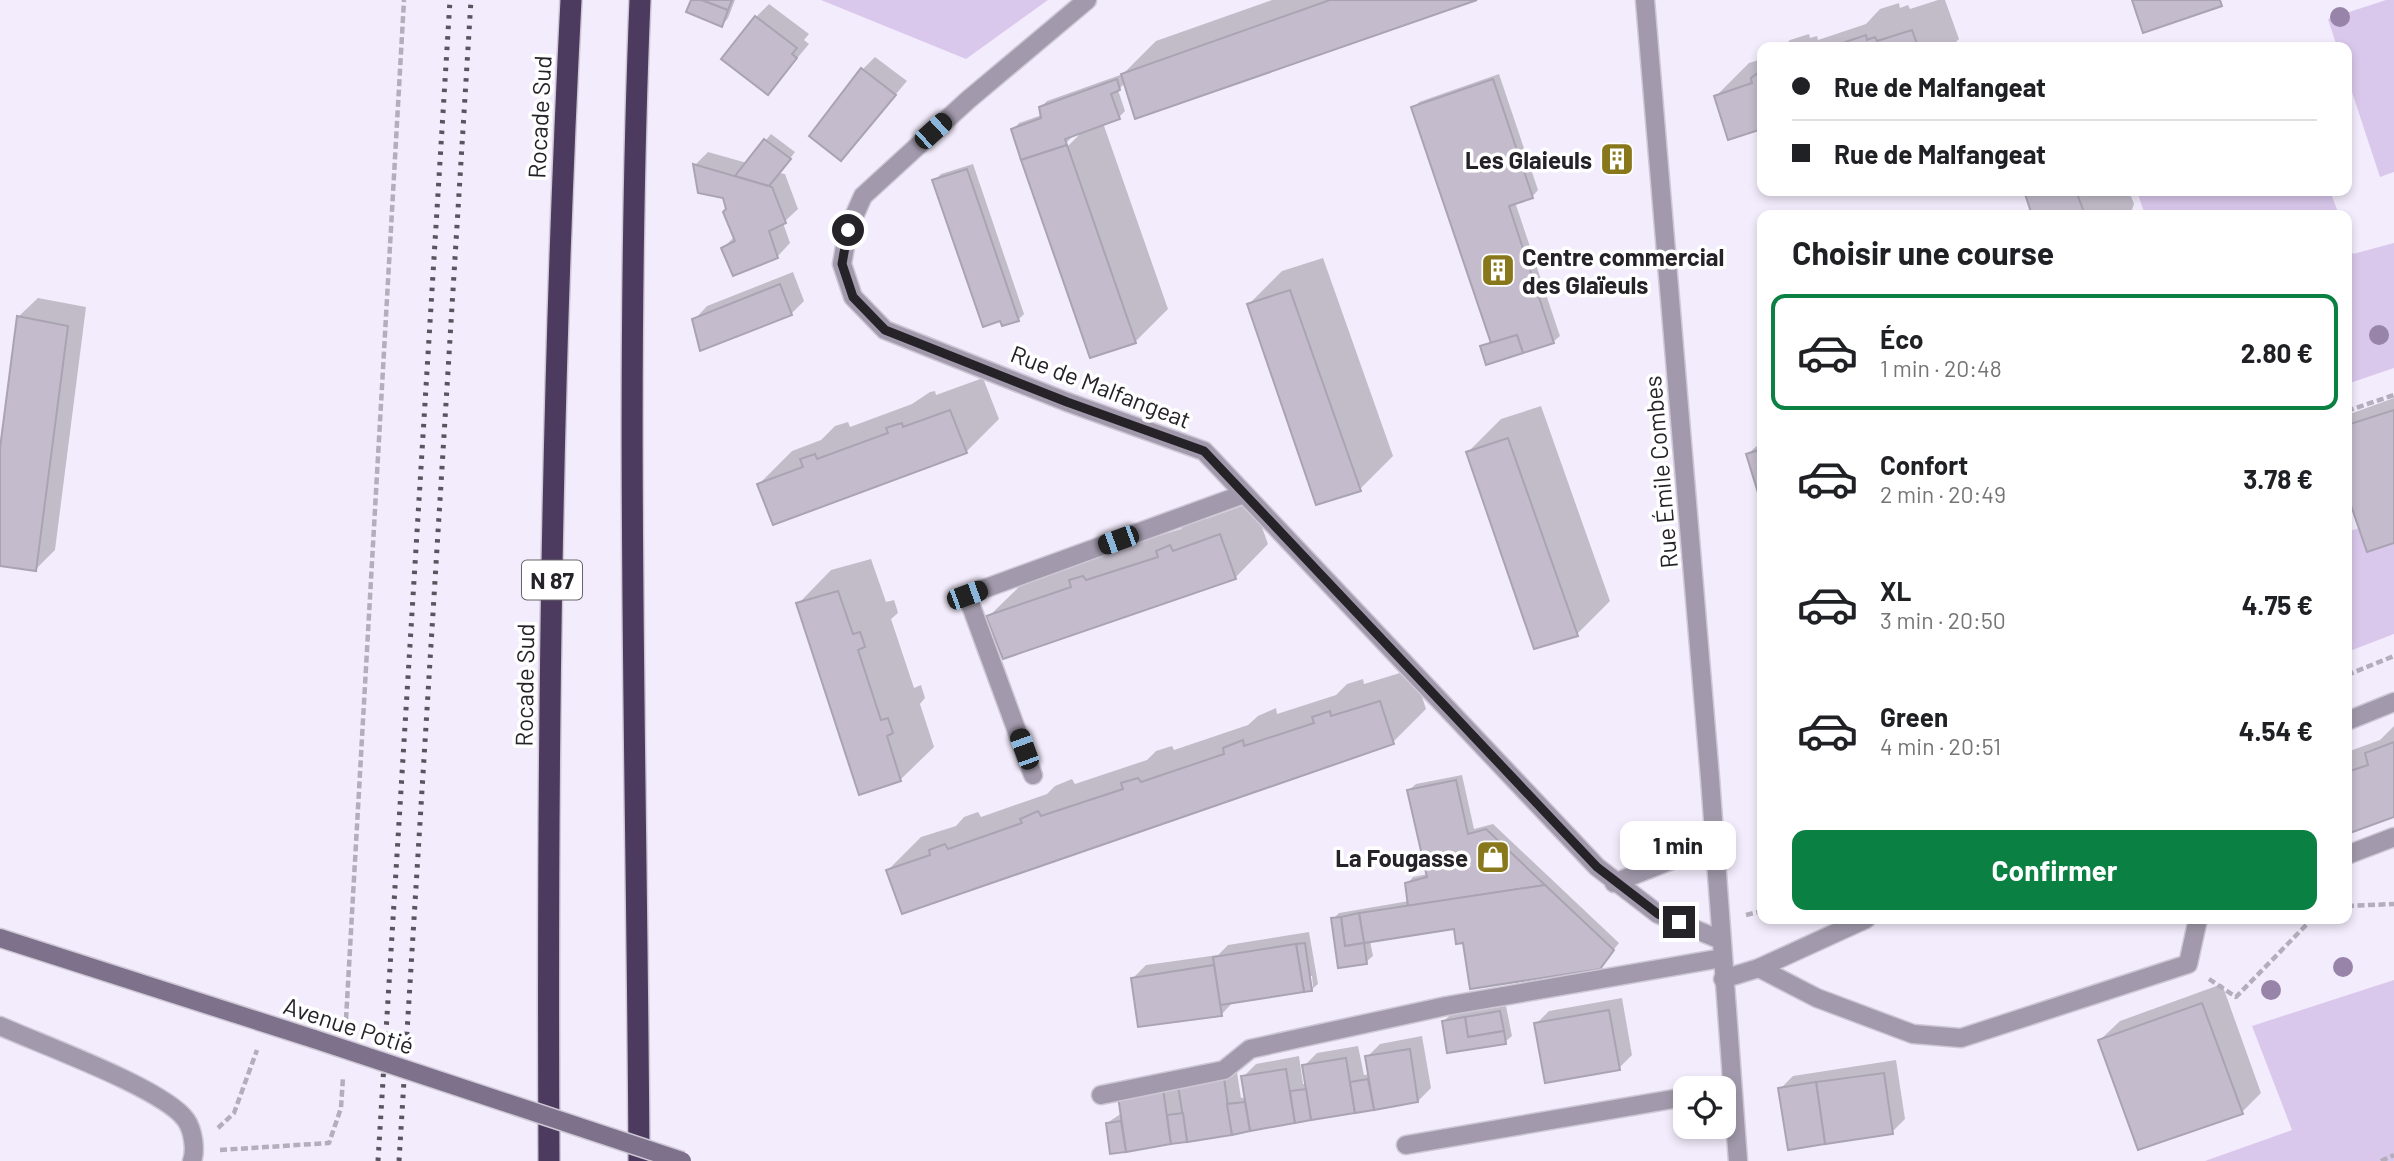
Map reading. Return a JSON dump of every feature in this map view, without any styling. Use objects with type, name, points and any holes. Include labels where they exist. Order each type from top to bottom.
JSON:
[{"type":"highway","name":"Rocade Sud","points":[[549,1161],[551,639],[561,187],[570,0]]},
{"type":"highway","points":[[639,0],[633,166],[632,453],[639,1161]]},
{"type":"street","name":"Rue de Malfangeat","points":[[1087,0],[968,100],[863,195],[848,230],[842,264],[853,297],[885,330],[1067,402],[1204,451],[1614,883],[1658,914],[1722,949]]},
{"type":"street","name":"Rue Émile Combes","points":[[1645,0],[1722,949]]},
{"type":"street","points":[[1033,775],[967,595],[1244,494]]},
{"type":"street","points":[[2352,719],[2394,702]]},
{"type":"street","points":[[2352,853],[2394,837]]},
{"type":"street","points":[[1614,883],[1715,843]]},
{"type":"street","points":[[1723,979],[1759,968],[1855,924]]},
{"type":"street","points":[[1759,968],[1817,998],[1913,1034],[1961,1038],[2188,964],[2197,924]]},
{"type":"street","name":"Avenue Potié","points":[[0,938],[682,1161]]},
{"type":"street","points":[[1101,1095],[1224,1070],[1250,1049],[1722,949],[1728,1076]]},
{"type":"street","points":[[0,1026],[160,1096],[187,1121],[194,1156]]},
{"type":"street","points":[[1406,1144],[1673,1099]]},
{"type":"street","points":[[1735,1139],[1738,1161]]},
{"type":"path","points":[[346,1030],[404,0]]},
{"type":"path","points":[[2352,409],[2394,395]]},
{"type":"path","points":[[2352,673],[2394,656]]},
{"type":"path","points":[[2352,906],[2394,904]]},
{"type":"path","points":[[2188,964],[2236,997],[2307,924]]},
{"type":"path","points":[[234,1113],[257,1049]]},
{"type":"path","points":[[194,1156],[329,1143],[341,1108],[343,1069]]},
{"type":"path","points":[[2381,1161],[2394,1155]]},
{"type":"shaded area","points":[[821,0],[1048,0],[966,59]]},
{"type":"shaded area","points":[[2386,0],[2394,0],[2394,172],[2380,177],[2352,92],[2352,42],[2335,42],[2328,19]]},
{"type":"shaded area","points":[[2139,196],[2332,196],[2337,210],[2143,210]]},
{"type":"shaded area","points":[[2394,243],[2394,368],[2352,382],[2352,251],[2353,254]]},
{"type":"shaded area","points":[[2359,528],[2394,543],[2394,634],[2352,650],[2352,530]]},
{"type":"shaded area","points":[[2394,980],[2394,1161],[2205,1161],[2292,1130],[2252,1026]]},
{"type":"building","points":[[691,0],[702,0],[728,10],[722,27],[686,12]]},
{"type":"building","points":[[702,0],[732,0],[728,10]]},
{"type":"building","points":[[1330,0],[1477,0],[1135,119],[1121,74]]},
{"type":"building","points":[[2132,0],[2220,0],[2222,6],[2143,33]]},
{"type":"building","points":[[755,16],[797,48],[792,54],[797,58],[768,95],[721,59]]},
{"type":"building","points":[[1912,30],[1916,42],[1845,42],[1866,35],[1867,40],[1875,37],[1877,41]]},
{"type":"building","points":[[861,68],[896,95],[841,161],[809,136]]},
{"type":"building","points":[[1757,74],[1757,131],[1728,140],[1714,96],[1752,83],[1751,78]]},
{"type":"building","points":[[1117,79],[1120,90],[1111,94],[1120,119],[1065,139],[1067,145],[1021,160],[1011,129],[1041,118],[1039,107]]},
{"type":"building","name":"Centre commercial des Glaïeuls","points":[[1493,79],[1533,198],[1509,206],[1554,343],[1523,353],[1517,335],[1491,343],[1411,107]]},
{"type":"building","points":[[764,139],[791,159],[769,186],[735,176]]},
{"type":"building","points":[[1067,145],[1136,343],[1090,358],[1021,160]]},
{"type":"building","name":"Les Glaieuls","points":[[1621,147],[1623,169],[1613,170],[1612,148]]},
{"type":"building","points":[[693,164],[772,187],[786,223],[769,231],[778,258],[733,276],[721,248],[735,241],[723,212],[726,209],[723,198],[698,193]]},
{"type":"building","points":[[967,169],[1019,321],[1002,326],[1000,321],[983,327],[932,180]]},
{"type":"building","points":[[2026,196],[2078,196],[2083,210],[2030,210]]},
{"type":"building","points":[[780,284],[792,315],[700,351],[692,319]]},
{"type":"building","points":[[1290,290],[1361,491],[1316,505],[1247,304]]},
{"type":"building","points":[[17,316],[68,326],[36,571],[0,566],[0,448]]},
{"type":"building","points":[[1517,335],[1523,353],[1486,365],[1480,346]]},
{"type":"building","points":[[950,410],[967,453],[773,525],[757,484],[803,467],[800,459],[815,454],[817,459],[888,433],[886,428],[902,423],[903,427]]},
{"type":"building","points":[[2394,410],[2394,543],[2367,552],[2352,508],[2352,423]]},
{"type":"building","points":[[1508,438],[1578,636],[1534,649],[1466,452]]},
{"type":"building","points":[[1757,451],[1757,489],[1746,454]]},
{"type":"building","points":[[1220,534],[1236,579],[1003,659],[986,616],[1071,587],[1069,580],[1083,576],[1086,580],[1158,557],[1156,551],[1170,545],[1173,551]]},
{"type":"building","points":[[838,591],[853,634],[860,632],[863,640],[865,647],[858,650],[881,720],[888,718],[893,733],[887,736],[901,781],[859,795],[796,603]]},
{"type":"building","points":[[1380,701],[1394,744],[902,914],[886,870],[930,855],[929,850],[945,844],[948,849],[1022,823],[1020,819],[1038,811],[1041,816],[1123,789],[1121,783],[1138,778],[1141,782],[1224,754],[1223,748],[1243,740],[1244,746],[1314,723],[1312,717],[1330,711],[1331,716]]},
{"type":"building","points":[[2394,742],[2394,817],[2352,832],[2352,770],[2368,765],[2365,753]]},
{"type":"building","points":[[1456,780],[1468,834],[1486,829],[1545,885],[1408,906],[1405,883],[1427,877],[1407,790]]},
{"type":"building","points":[[1545,885],[1614,950],[1600,969],[1470,989],[1463,943],[1456,944],[1454,929],[1364,943],[1359,913]]},
{"type":"building","points":[[1359,913],[1364,943],[1345,946],[1341,917]]},
{"type":"building","points":[[1341,917],[1345,946],[1364,943],[1367,964],[1338,968],[1331,918]]},
{"type":"building","points":[[1305,943],[1312,991],[1304,992],[1296,944]]},
{"type":"building","points":[[1296,944],[1304,992],[1220,1005],[1213,957]]},
{"type":"building","points":[[1214,965],[1222,1016],[1138,1027],[1131,978]]},
{"type":"building","points":[[2202,1003],[2243,1114],[2138,1150],[2098,1040]]},
{"type":"building","points":[[1609,1010],[1620,1070],[1545,1083],[1534,1023]]},
{"type":"building","points":[[1500,1011],[1504,1031],[1468,1037],[1465,1017]]},
{"type":"building","points":[[1465,1017],[1468,1037],[1504,1031],[1506,1044],[1447,1053],[1442,1021]]},
{"type":"building","points":[[1410,1049],[1418,1102],[1374,1110],[1365,1056]]},
{"type":"building","points":[[1346,1058],[1355,1113],[1311,1120],[1302,1065]]},
{"type":"building","points":[[1286,1069],[1295,1123],[1250,1131],[1241,1076]]},
{"type":"building","points":[[1884,1073],[1893,1134],[1825,1144],[1816,1082]]},
{"type":"building","points":[[1224,1078],[1232,1135],[1187,1142],[1178,1086]]},
{"type":"building","points":[[1368,1079],[1374,1110],[1355,1113],[1350,1082]]},
{"type":"building","points":[[1816,1082],[1825,1144],[1788,1150],[1778,1088]]},
{"type":"building","points":[[1163,1089],[1171,1144],[1126,1152],[1118,1096]]},
{"type":"building","points":[[1306,1089],[1311,1120],[1295,1123],[1290,1091]]},
{"type":"building","points":[[1245,1102],[1250,1131],[1232,1135],[1227,1104]]},
{"type":"building","points":[[1183,1113],[1187,1142],[1171,1144],[1167,1115]]},
{"type":"building","points":[[1121,1121],[1126,1152],[1110,1154],[1106,1123]]},
{"type":"railway","points":[[378,1161],[450,0]]},
{"type":"railway","points":[[399,1161],[471,0]]},
{"type":"place","name":"Les Glaieuls","points":[[1617,159]]},
{"type":"place","name":"Centre commercial des Glaïeuls","points":[[1498,270]]},
{"type":"place","name":"La Fougasse","points":[[1493,857]]},
{"type":"route","points":[[848,230],[842,264],[853,297],[885,330],[1067,402],[1204,451],[1597,867],[1614,883],[1658,914],[1679,922]]}]
